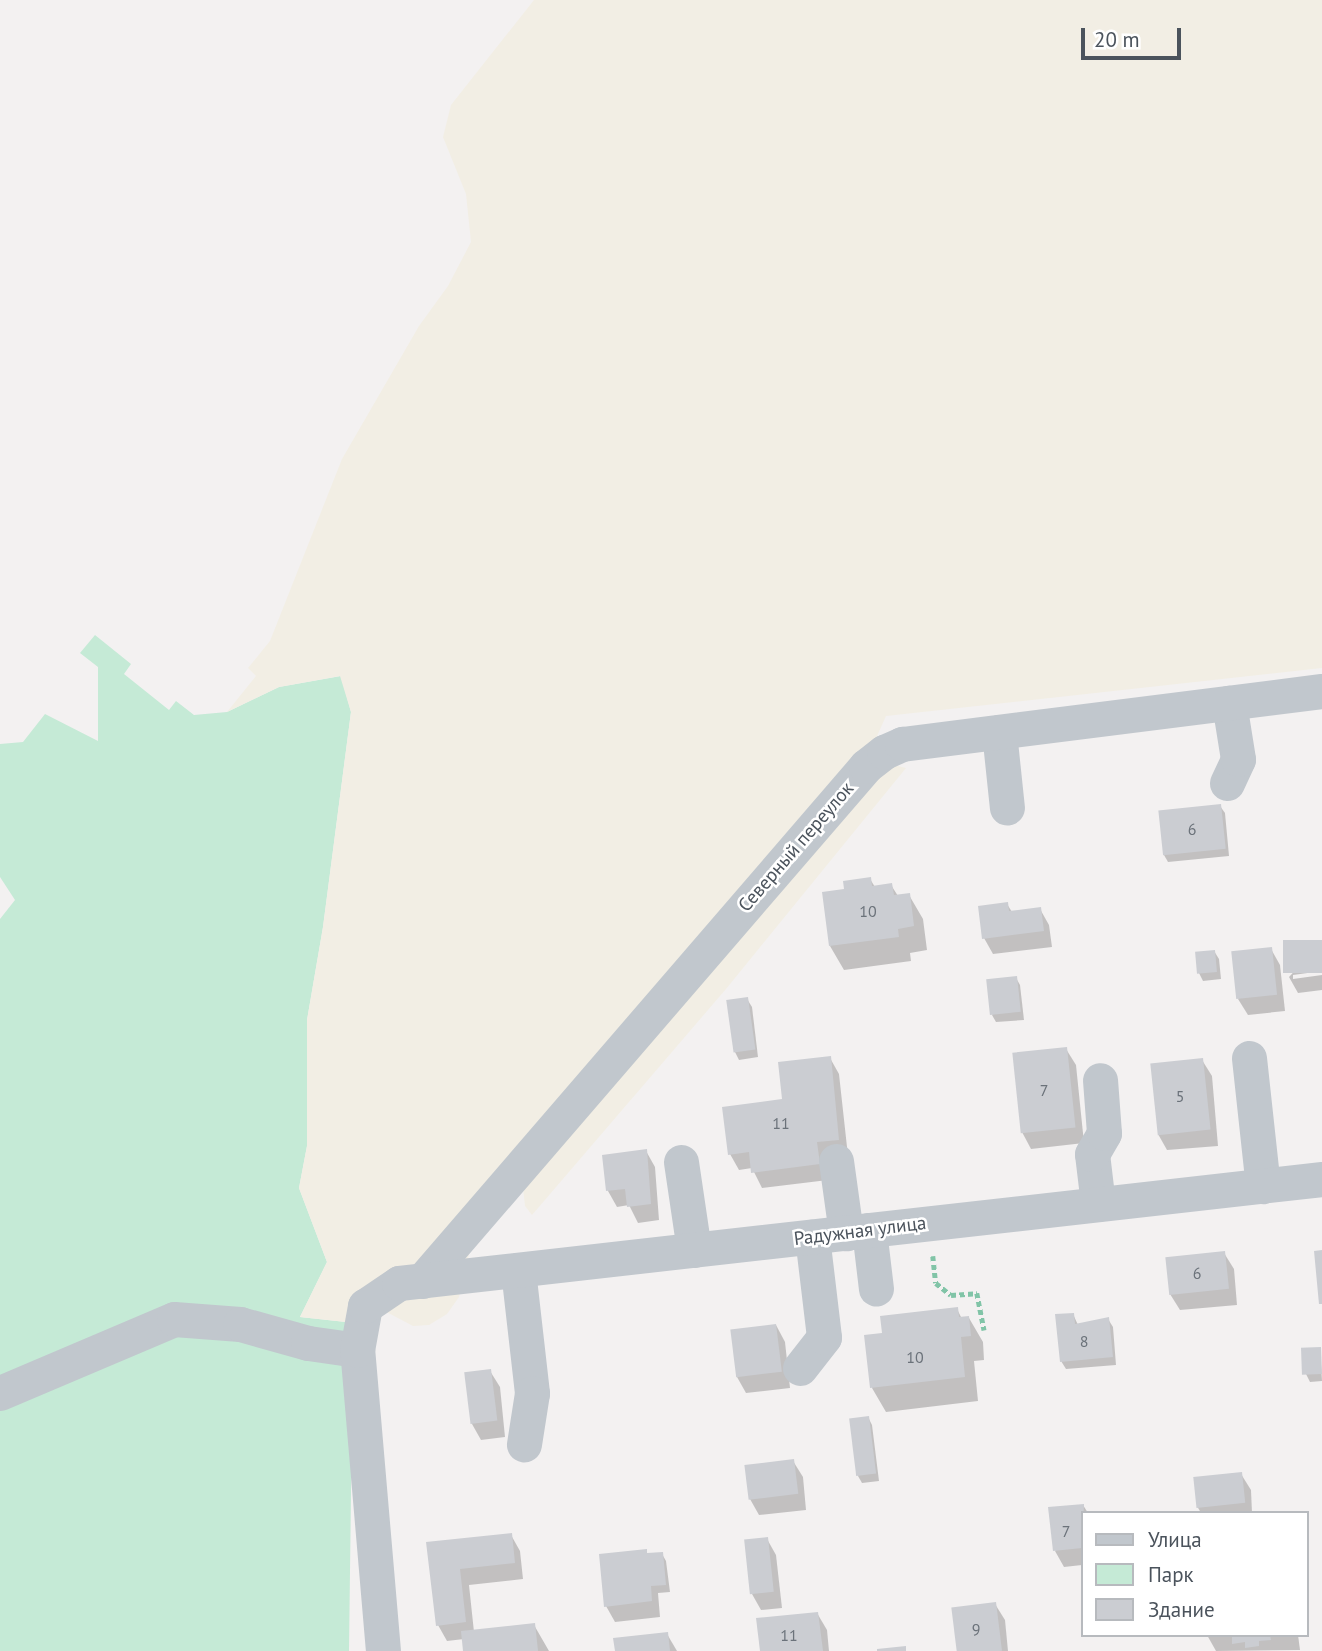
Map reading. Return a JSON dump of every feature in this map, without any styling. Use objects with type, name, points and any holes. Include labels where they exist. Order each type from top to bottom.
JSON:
[{"type":"street","name":"Северный переулок","points":[[410,1282],[866,766],[884,752],[902,744],[1322,691]]},
{"type":"street","points":[[1227,783],[1238,759],[1229,703]]},
{"type":"street","points":[[999,732],[1007,808]]},
{"type":"street","points":[[1249,1058],[1263,1186]]},
{"type":"street","points":[[1098,1204],[1092,1154],[1104,1133],[1100,1080]]},
{"type":"street","points":[[836,1161],[876,1289]]},
{"type":"street","points":[[681,1163],[694,1250]]},
{"type":"street","name":"Радужная улица","points":[[410,1282],[1322,1179]]},
{"type":"street","points":[[800,1368],[824,1336],[812,1237]]},
{"type":"street","points":[[518,1270],[532,1393],[524,1444]]},
{"type":"street","points":[[383,1651],[357,1350],[365,1306],[410,1282]]},
{"type":"street","points":[[0,1393],[174,1319],[240,1324],[308,1343],[357,1350]]},
{"type":"path","points":[[929,1223],[936,1283],[951,1295],[977,1293],[984,1330]]},
{"type":"green space","points":[[95,635],[131,664],[124,674],[169,710],[176,701],[194,715],[227,712],[279,687],[341,676],[351,712],[323,927],[307,1020],[307,1146],[299,1188],[327,1262],[300,1317],[346,1322],[352,1415],[349,1651],[0,1651],[0,919],[15,900],[0,877],[0,744],[23,742],[45,714],[98,741],[98,667],[80,653]]},
{"type":"sand","points":[[534,0],[1322,0],[1322,668],[886,716],[873,745],[894,765],[906,768],[726,989],[532,1215],[525,1206],[522,1179],[460,1223],[469,1254],[459,1297],[447,1314],[429,1325],[413,1326],[379,1308],[346,1322],[300,1317],[327,1262],[299,1188],[307,1146],[307,1020],[323,927],[351,712],[340,676],[279,687],[227,712],[256,676],[248,668],[270,641],[342,459],[419,326],[448,286],[471,242],[466,194],[443,137],[451,105]]},
{"type":"building","points":[[1221,804],[1226,849],[1163,855],[1158,811]]},
{"type":"building","points":[[871,877],[872,886],[892,883],[894,895],[910,893],[914,926],[898,929],[899,937],[829,946],[822,892],[844,889],[843,881]]},
{"type":"building","points":[[1008,902],[1009,911],[1041,907],[1044,931],[982,939],[978,906]]},
{"type":"building","points":[[1283,940],[1322,940],[1322,973],[1283,973]]},
{"type":"building","points":[[1272,947],[1277,995],[1236,999],[1231,951]]},
{"type":"building","points":[[1215,950],[1217,972],[1197,974],[1195,952]]},
{"type":"building","points":[[1017,976],[1021,1012],[990,1015],[986,979]]},
{"type":"building","points":[[748,997],[755,1049],[734,1053],[726,1000]]},
{"type":"building","points":[[1067,1047],[1075,1128],[1021,1133],[1012,1053]]},
{"type":"building","points":[[831,1056],[839,1140],[817,1142],[820,1164],[751,1173],[749,1152],[728,1155],[722,1107],[782,1099],[778,1062]]},
{"type":"building","points":[[1203,1058],[1211,1130],[1158,1135],[1150,1064]]},
{"type":"building","points":[[647,1149],[651,1204],[627,1207],[625,1189],[606,1191],[602,1155]]},
{"type":"building","points":[[1322,1250],[1322,1304],[1319,1304],[1314,1251]]},
{"type":"building","points":[[1225,1251],[1229,1289],[1169,1295],[1165,1257]]},
{"type":"building","points":[[958,1307],[959,1317],[969,1316],[971,1336],[961,1337],[965,1377],[870,1388],[864,1335],[882,1333],[880,1316]]},
{"type":"building","points":[[1074,1313],[1075,1324],[1109,1317],[1113,1357],[1060,1362],[1055,1314]]},
{"type":"building","points":[[776,1324],[782,1372],[736,1377],[730,1330]]},
{"type":"building","points":[[1321,1347],[1322,1374],[1302,1375],[1301,1348]]},
{"type":"building","points":[[491,1369],[497,1421],[471,1424],[464,1372]]},
{"type":"building","points":[[869,1416],[876,1474],[856,1476],[849,1418]]},
{"type":"building","points":[[794,1459],[798,1494],[749,1500],[744,1465]]},
{"type":"building","points":[[1242,1472],[1245,1503],[1197,1508],[1193,1477]]},
{"type":"building","points":[[1084,1504],[1084,1511],[1080,1511],[1080,1548],[1053,1551],[1048,1507]]},
{"type":"building","points":[[512,1533],[515,1563],[460,1569],[466,1622],[436,1626],[426,1542]]},
{"type":"building","points":[[768,1537],[774,1592],[750,1594],[744,1540]]},
{"type":"building","points":[[647,1549],[647,1553],[663,1552],[666,1585],[651,1586],[652,1601],[604,1607],[599,1554]]},
{"type":"building","points":[[996,1602],[1002,1651],[957,1651],[951,1607]]},
{"type":"building","points":[[818,1612],[823,1651],[760,1651],[756,1618]]},
{"type":"building","points":[[535,1623],[538,1651],[463,1651],[461,1631]]},
{"type":"building","points":[[668,1632],[670,1651],[615,1651],[613,1638]]},
{"type":"building","points":[[1232,1637],[1270,1637],[1271,1640],[1259,1641],[1259,1646],[1245,1648],[1245,1642],[1232,1644]]},
{"type":"building","points":[[906,1646],[906,1651],[877,1651],[877,1649]]}]
